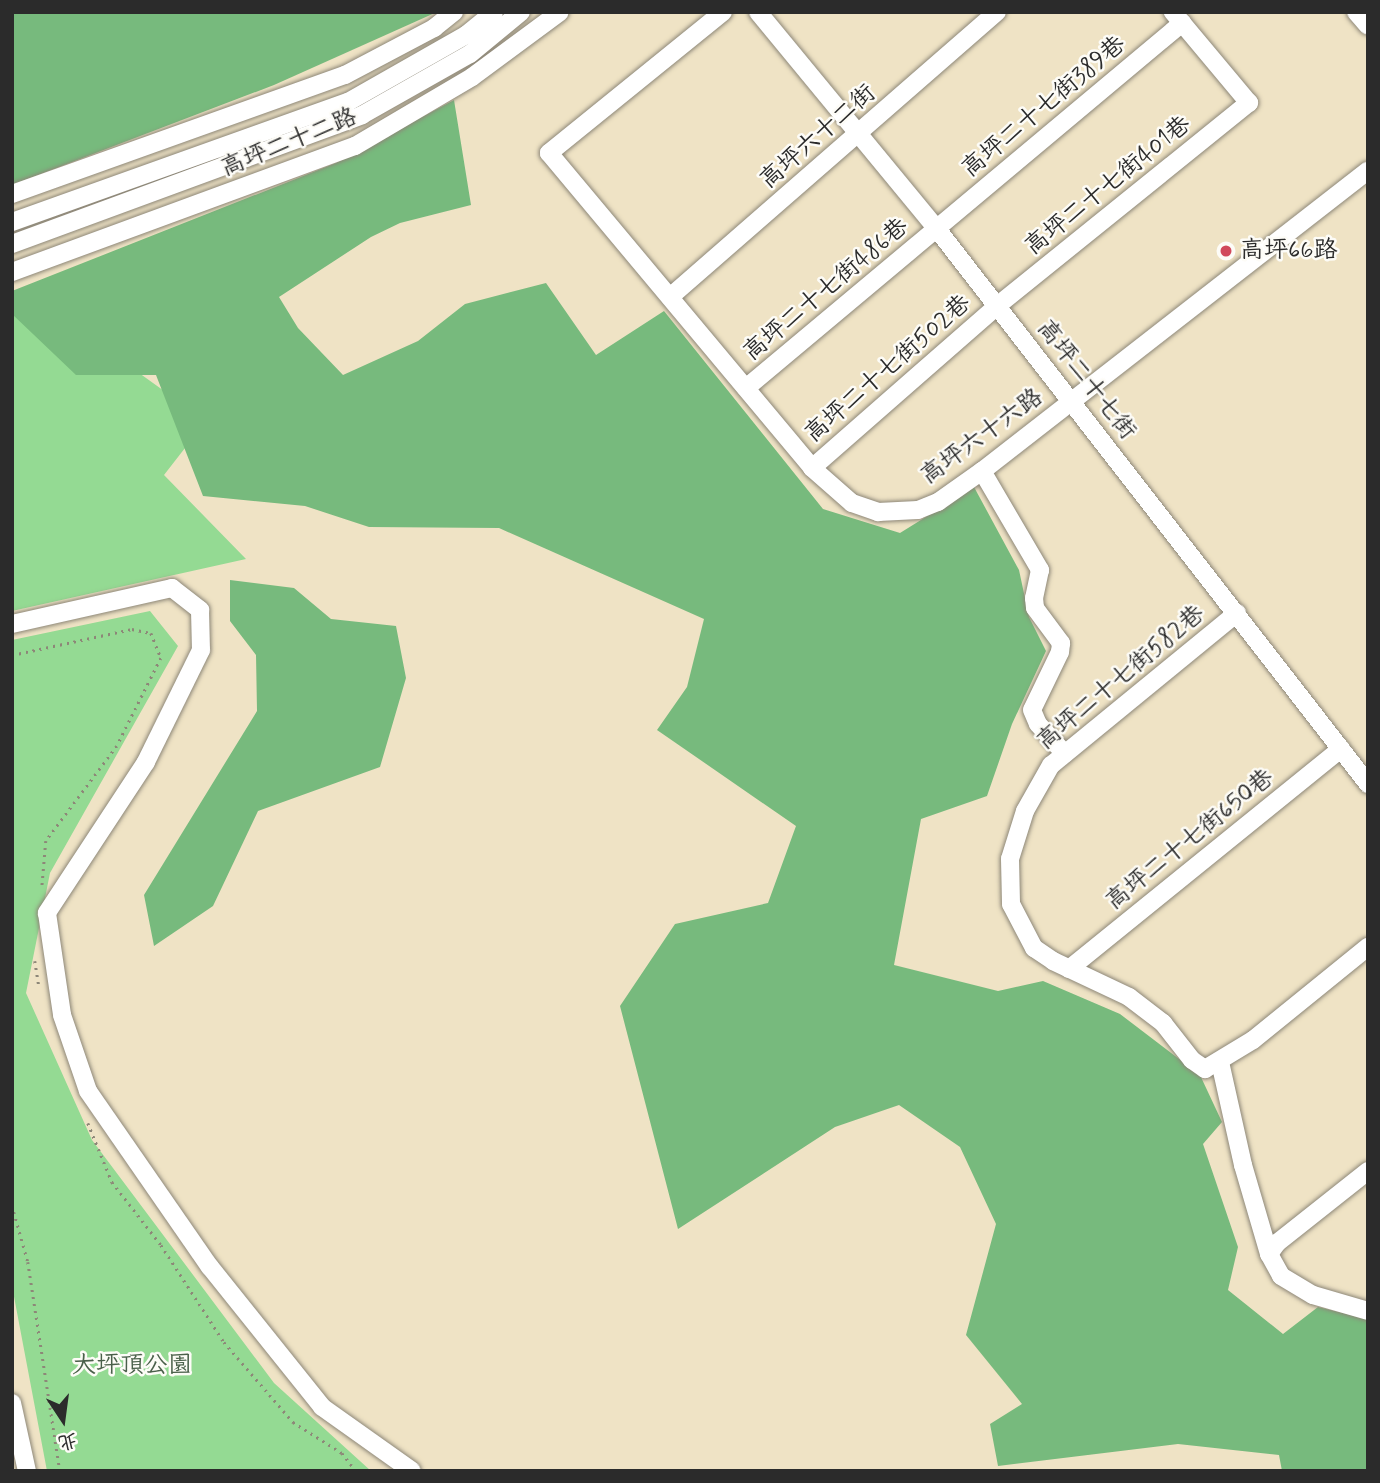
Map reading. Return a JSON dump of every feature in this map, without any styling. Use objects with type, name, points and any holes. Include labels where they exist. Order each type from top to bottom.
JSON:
[{"type":"street","name":"高坪二十二路","points":[[12,194],[345,75],[434,29],[454,12]]},
{"type":"street","name":"高坪二十二路","points":[[12,222],[348,102],[466,35],[494,12]]},
{"type":"street","name":"高坪二十二路","points":[[12,244],[362,115],[470,54],[521,12]]},
{"type":"street","name":"高坪二十二路","points":[[12,272],[355,146],[472,77],[560,12]]},
{"type":"street","name":"高坪六十六路","points":[[723,12],[549,153],[812,468],[852,503],[878,512],[901,513],[938,502],[982,471],[1368,170]]},
{"type":"street","name":"高坪二十七街","points":[[758,12],[937,229],[1368,785]]},
{"type":"street","name":"高坪六十二街","points":[[670,297],[997,12]]},
{"type":"street","points":[[1356,12],[1368,26]]},
{"type":"street","name":"高坪二十七街401巷","points":[[997,306],[1249,103],[1178,18]]},
{"type":"street","name":"高坪二十七街389巷","points":[[937,229],[1178,18]]},
{"type":"street","name":"高坪二十七街486巷","points":[[746,388],[937,229]]},
{"type":"street","name":"高坪二十七街502巷","points":[[812,468],[997,306]]},
{"type":"street","points":[[982,471],[1041,570],[1034,598],[1035,608],[1061,643],[1060,652],[1032,710],[1034,718],[1065,754]]},
{"type":"street","points":[[12,624],[172,588],[200,610],[201,650],[146,762],[47,913],[62,1015],[88,1091],[211,1267],[322,1407],[412,1471]]},
{"type":"street","name":"高坪二十七街582巷","points":[[1069,969],[1034,948],[1011,904],[1010,859],[1025,811],[1051,765],[1237,613]]},
{"type":"street","name":"高坪二十七街650巷","points":[[1069,969],[1341,749]]},
{"type":"street","points":[[1069,969],[1129,997],[1163,1023],[1192,1060],[1205,1069],[1253,1040],[1368,947]]},
{"type":"street","points":[[1220,1062],[1243,1165],[1269,1254],[1281,1276],[1313,1295],[1368,1311]]},
{"type":"street","points":[[1269,1254],[1277,1243],[1368,1171]]},
{"type":"street","points":[[12,1403],[27,1471]]},
{"type":"path","points":[[12,655],[132,629],[151,633],[161,658],[117,746],[46,841],[41,892]]},
{"type":"path","points":[[36,956],[35,968],[41,995]]},
{"type":"path","points":[[88,1122],[112,1182],[160,1245],[224,1342],[293,1422],[342,1453],[356,1471]]},
{"type":"path","points":[[12,1205],[28,1262],[60,1471]]},
{"type":"green space","points":[[12,12],[437,12],[274,85],[12,185]]},
{"type":"green space","points":[[454,100],[471,205],[400,223],[371,237],[279,297],[298,328],[343,375],[418,341],[465,304],[546,283],[596,355],[664,311],[823,509],[900,533],[974,487],[1019,570],[1029,617],[1046,651],[1012,724],[987,796],[921,819],[894,965],[998,991],[1043,981],[1120,1014],[1200,1075],[1222,1122],[1203,1144],[1238,1247],[1228,1290],[1283,1334],[1318,1307],[1368,1319],[1368,1471],[1282,1471],[1279,1455],[1178,1444],[998,1466],[990,1424],[1022,1404],[966,1335],[996,1224],[960,1147],[899,1105],[835,1127],[678,1229],[620,1006],[675,924],[768,903],[796,826],[657,730],[687,687],[704,619],[499,528],[369,527],[305,506],[203,496],[156,375],[76,375],[12,314],[12,291],[336,163]]},
{"type":"green space","points":[[12,293],[100,345],[206,421],[164,475],[246,559],[12,611]]},
{"type":"green space","points":[[230,580],[294,588],[331,619],[396,626],[406,678],[380,767],[258,811],[213,906],[154,946],[144,895],[257,711],[256,655],[230,621]]},
{"type":"green space","name":"大坪頂公園","points":[[150,611],[178,646],[50,873],[26,993],[92,1140],[274,1383],[371,1471],[47,1471],[12,1286],[12,640]]},
{"type":"place","name":"高坪66路","points":[[1226,251]]}]
